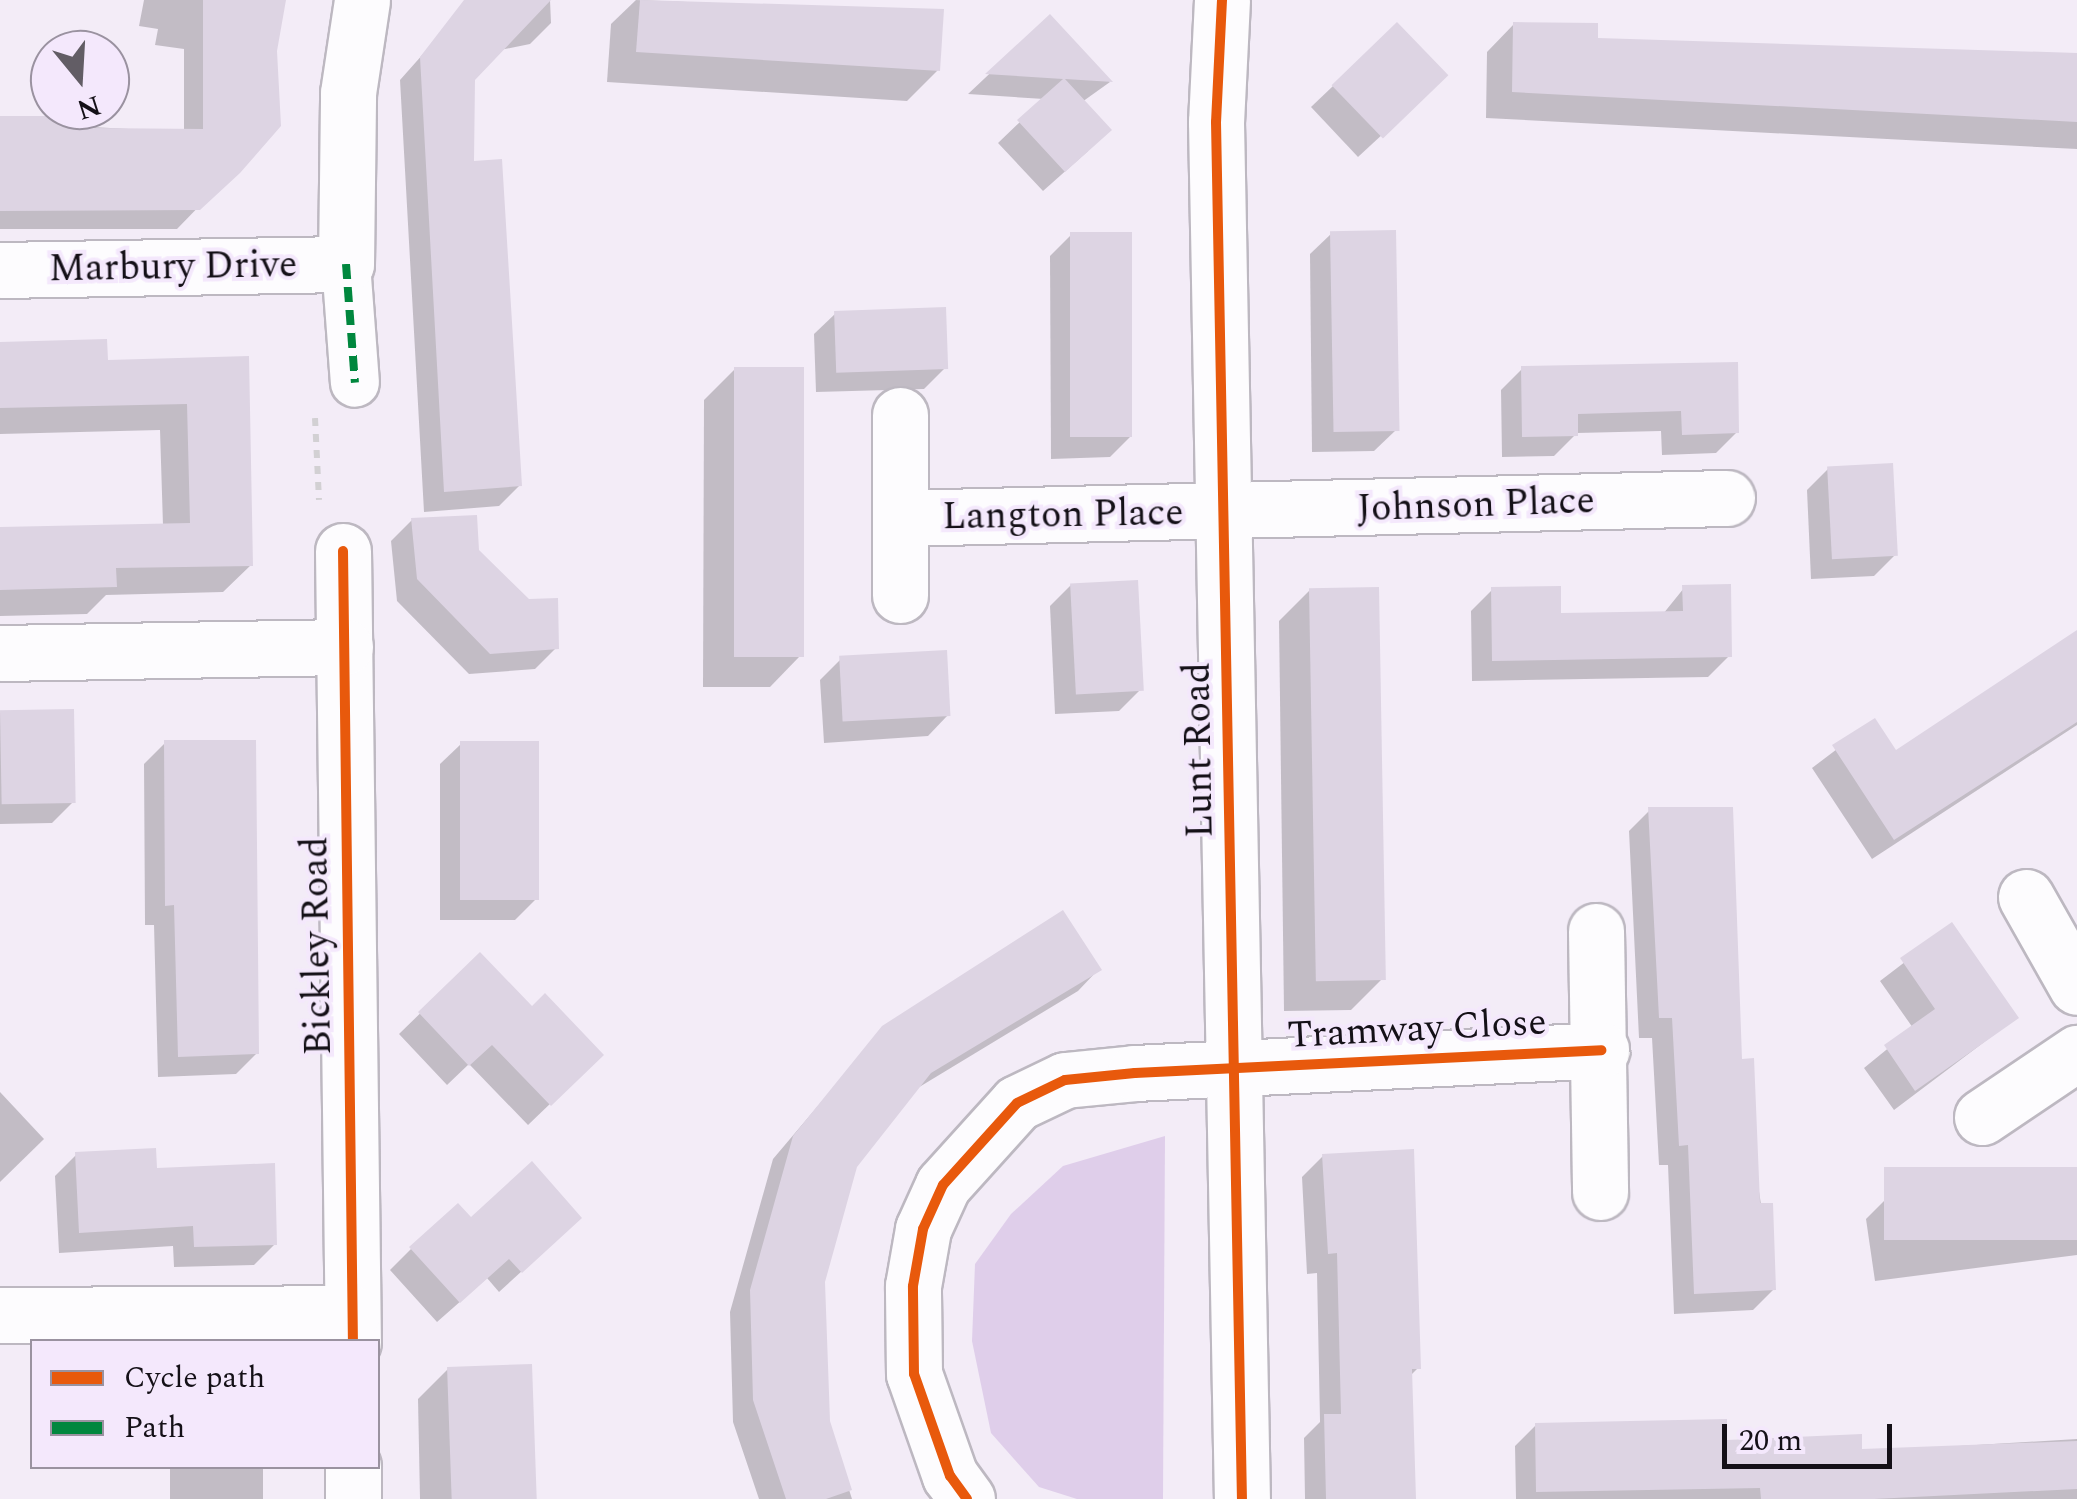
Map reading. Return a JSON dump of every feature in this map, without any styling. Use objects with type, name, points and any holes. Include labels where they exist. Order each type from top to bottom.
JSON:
[{"type":"street","name":"Marbury Drive","points":[[354,383],[346,264],[348,92],[362,0]]},
{"type":"street","name":"Lunt Road","points":[[1222,0],[1216,122],[1242,1499]]},
{"type":"street","name":"Marbury Drive","points":[[0,270],[346,264]]},
{"type":"street","name":"Langton Place","points":[[900,416],[900,595]]},
{"type":"street","name":"Johnson Place","points":[[1226,514],[1727,498]]},
{"type":"street","name":"Langton Place","points":[[901,518],[1226,514]]},
{"type":"street","name":"Bickley Road","points":[[343,550],[352,1327]]},
{"type":"street","points":[[0,653],[345,647]]},
{"type":"street","points":[[2026,897],[2077,987]]},
{"type":"street","name":"Tramway Close","points":[[1596,931],[1601,1050],[1600,1192]]},
{"type":"street","name":"Tramway Close","points":[[968,1499],[950,1476],[914,1374],[913,1286],[923,1228],[942,1185],[1016,1102],[1065,1080],[1601,1050]]},
{"type":"street","points":[[1982,1117],[2077,1052]]},
{"type":"street","points":[[1,1316],[352,1327]]},
{"type":"street","points":[[353,1469],[354,1499]]},
{"type":"path","points":[[343,550],[322,551],[313,383],[354,383]]},
{"type":"shaded area","points":[[1165,1136],[1163,1499],[1077,1499],[1039,1487],[991,1433],[972,1341],[975,1264],[1011,1214],[1063,1166]]},
{"type":"building","points":[[203,0],[286,0],[277,51],[281,126],[240,173],[200,210],[0,211],[0,116],[30,116],[30,130],[203,129]]},
{"type":"building","points":[[464,0],[551,0],[475,80],[474,161],[502,159],[522,486],[444,492],[420,57]]},
{"type":"building","points":[[640,0],[944,9],[940,71],[636,52]]},
{"type":"building","points":[[1050,14],[1113,82],[1065,79],[1112,130],[1065,172],[1017,120],[1063,79],[985,74]]},
{"type":"building","points":[[1397,22],[1448,75],[1383,138],[1332,85]]},
{"type":"building","points":[[1513,22],[1598,23],[1598,38],[2077,53],[2077,122],[1512,92]]},
{"type":"building","points":[[1396,230],[1400,431],[1334,432],[1330,231]]},
{"type":"building","points":[[1070,232],[1132,232],[1132,437],[1070,437]]},
{"type":"building","points":[[946,307],[948,369],[836,373],[834,311]]},
{"type":"building","points":[[107,339],[108,360],[249,356],[253,566],[116,568],[117,587],[0,590],[0,527],[190,523],[187,404],[0,408],[0,342]]},
{"type":"building","points":[[1738,362],[1739,433],[1682,435],[1681,411],[1578,414],[1578,436],[1522,437],[1521,366]]},
{"type":"building","points":[[734,367],[804,367],[804,657],[734,657]]},
{"type":"building","points":[[1893,463],[1898,556],[1832,559],[1827,466]]},
{"type":"building","points":[[477,515],[479,550],[529,599],[558,598],[559,649],[490,654],[417,579],[411,518]]},
{"type":"building","points":[[1138,580],[1144,691],[1076,694],[1070,584]]},
{"type":"building","points":[[1731,584],[1732,657],[1492,661],[1491,587],[1561,586],[1561,613],[1683,611],[1682,585]]},
{"type":"building","points":[[1379,587],[1386,980],[1316,981],[1309,588]]},
{"type":"building","points":[[2077,630],[2077,722],[1894,840],[1832,745],[1875,718],[1896,750]]},
{"type":"building","points":[[947,650],[950,716],[843,722],[839,656]]},
{"type":"building","points":[[74,709],[76,803],[2,804],[0,710]]},
{"type":"building","points":[[164,740],[256,740],[259,1054],[178,1057],[174,905],[165,906]]},
{"type":"building","points":[[460,741],[539,741],[539,900],[460,900]]},
{"type":"building","points":[[1648,807],[1733,807],[1742,1059],[1754,1058],[1760,1203],[1773,1203],[1776,1290],[1694,1294],[1688,1145],[1679,1146],[1672,1018],[1659,1018]]},
{"type":"building","points":[[1063,910],[1102,970],[931,1073],[857,1167],[825,1282],[830,1421],[852,1490],[826,1499],[786,1499],[753,1400],[750,1290],[793,1136],[882,1026]]},
{"type":"building","points":[[1952,922],[2019,1018],[1915,1091],[1884,1045],[1935,1009],[1900,958]]},
{"type":"building","points":[[480,952],[532,1006],[545,993],[604,1055],[551,1106],[492,1045],[469,1066],[418,1012]]},
{"type":"building","points":[[156,1148],[157,1168],[275,1163],[277,1245],[194,1247],[193,1226],[79,1233],[75,1152]]},
{"type":"building","points":[[1414,1149],[1421,1369],[1412,1369],[1416,1499],[1326,1499],[1324,1414],[1341,1414],[1337,1253],[1328,1254],[1322,1154]]},
{"type":"building","points":[[532,1161],[582,1218],[522,1273],[509,1259],[460,1303],[409,1247],[458,1203],[471,1217]]},
{"type":"building","points":[[1884,1167],[2077,1167],[2077,1240],[1884,1240]]},
{"type":"building","points":[[532,1364],[537,1499],[452,1499],[447,1367]]},
{"type":"building","points":[[1727,1419],[1727,1440],[1862,1434],[1862,1449],[2077,1441],[2077,1489],[1874,1499],[1761,1499],[1760,1488],[1536,1492],[1535,1423]]},
{"type":"marked path","points":[[346,264],[355,383]]},
{"type":"cycle path","points":[[1222,0],[1216,122],[1242,1499]]},
{"type":"cycle path","points":[[343,551],[353,1339]]},
{"type":"cycle path","points":[[967,1499],[950,1476],[914,1374],[913,1286],[923,1229],[943,1185],[1017,1103],[1065,1080],[1135,1073],[1601,1050]]}]
